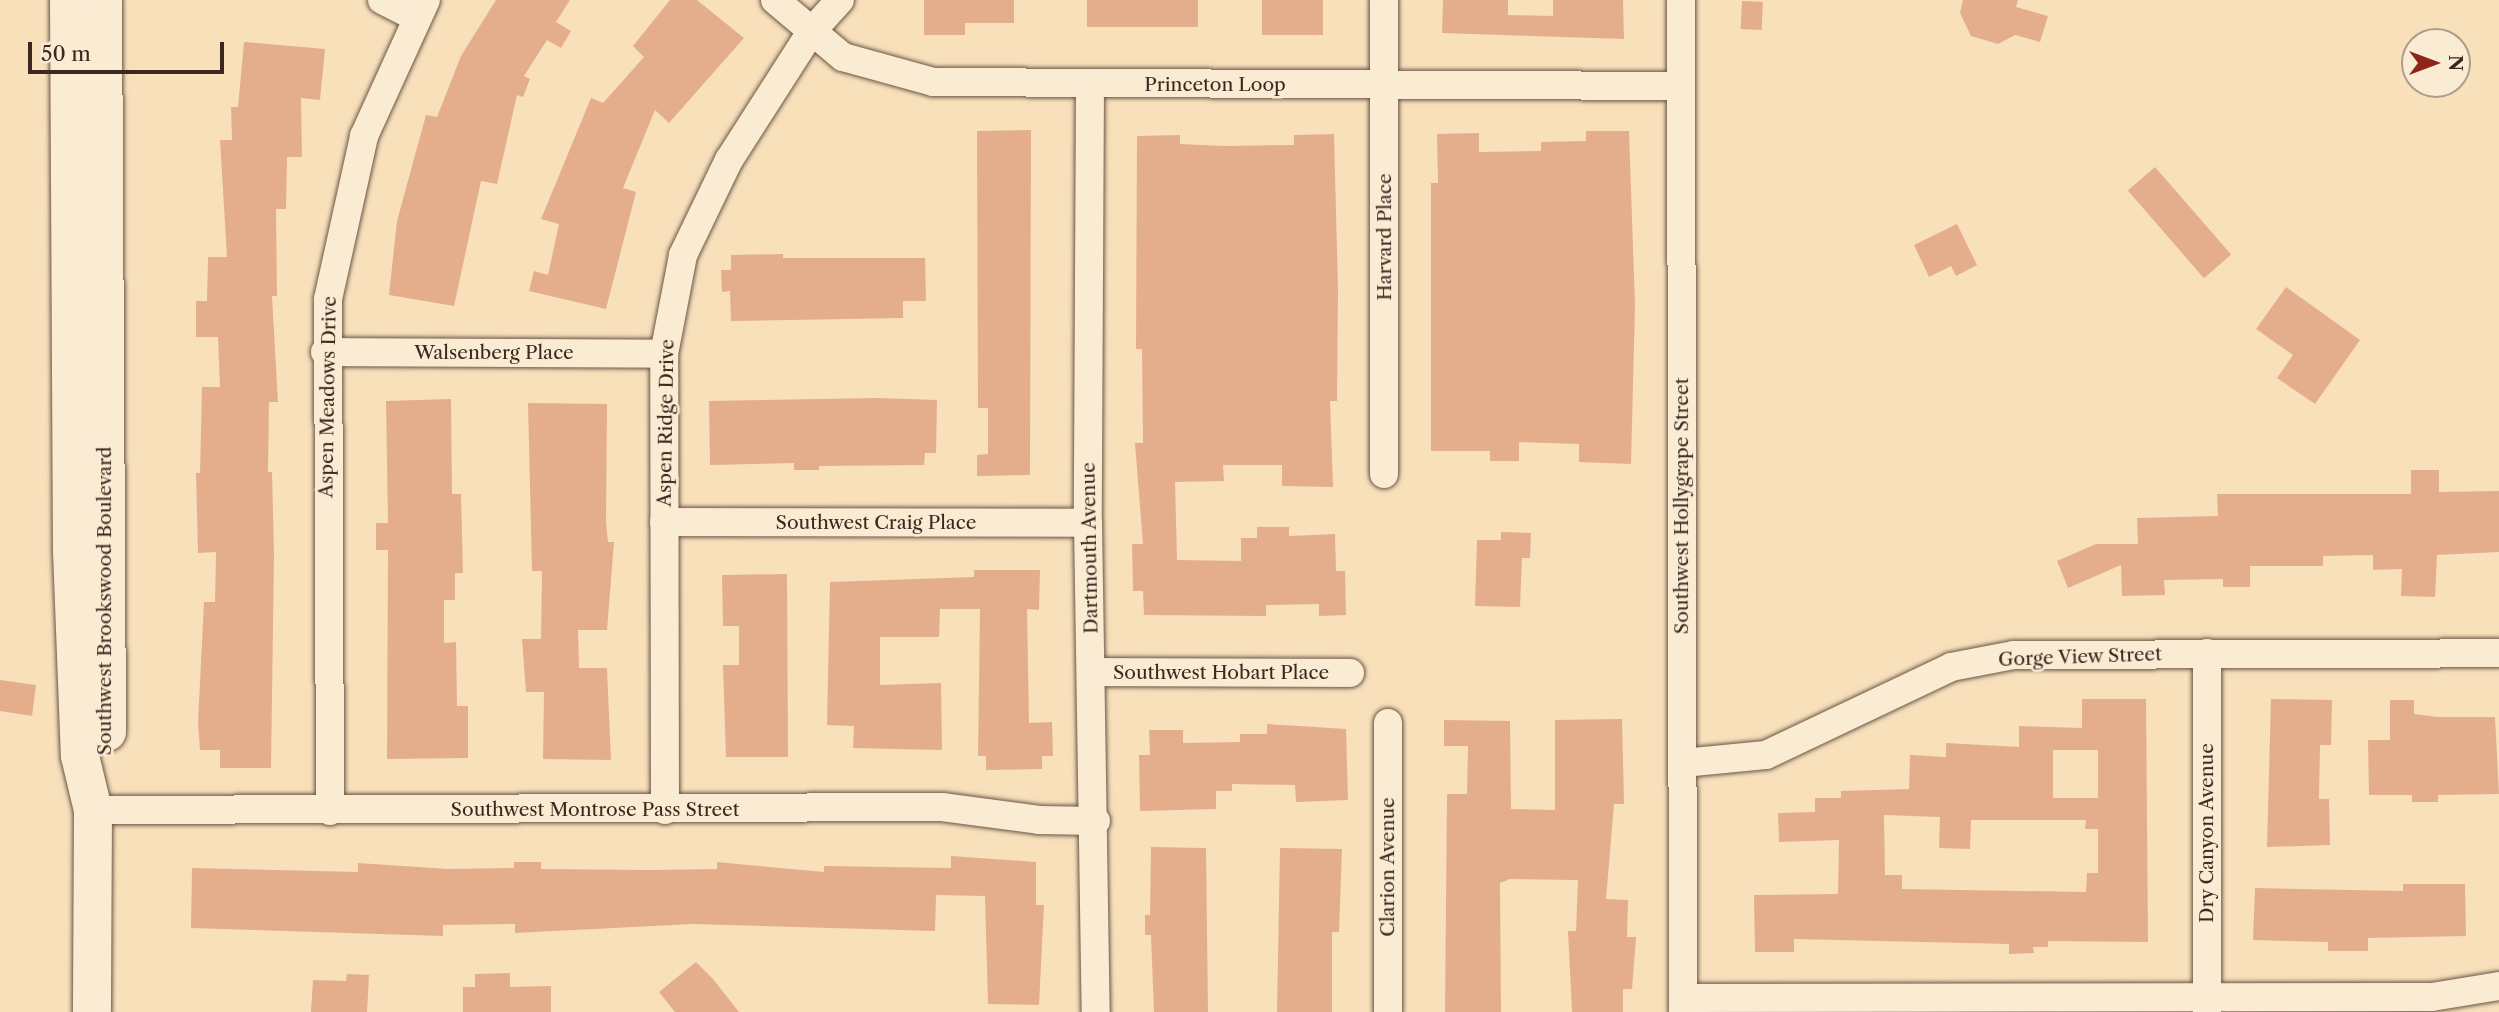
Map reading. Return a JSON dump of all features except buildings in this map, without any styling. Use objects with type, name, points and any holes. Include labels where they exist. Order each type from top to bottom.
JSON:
[{"type":"main road","name":"Southwest Brookswood Boulevard","points":[[69,0],[72,551],[80,756],[93,810]]},
{"type":"main road","name":"Southwest Brookswood Boulevard","points":[[93,810],[107,758],[103,0]]},
{"type":"main road","points":[[92,1012],[93,810]]},
{"type":"street","points":[[382,0],[421,8]]},
{"type":"street","name":"Princeton Loop","points":[[775,0],[843,57],[933,82],[1090,85],[1680,86]]},
{"type":"street","name":"Aspen Ridge Drive","points":[[665,810],[664,354],[682,256],[706,202],[811,32],[839,0]]},
{"type":"street","name":"Harvard Place","points":[[1384,0],[1384,474]]},
{"type":"street","name":"Southwest Hollygrape Street","points":[[1681,0],[1684,1005]]},
{"type":"street","name":"Aspen Meadows Drive","points":[[330,811],[325,352],[331,273],[350,181],[377,100],[421,8]]},
{"type":"street","name":"Dartmouth Avenue","points":[[1090,85],[1088,523],[1096,821],[1096,1012]]},
{"type":"street","name":"Walsenberg Place","points":[[325,352],[664,354]]},
{"type":"street","name":"Southwest Craig Place","points":[[664,522],[1088,523]]},
{"type":"street","name":"Dry Canyon Avenue","points":[[2207,653],[2207,1004]]},
{"type":"street","name":"Gorge View Street","points":[[1683,763],[1766,755],[1951,667],[2014,655],[2499,653]]},
{"type":"street","name":"Southwest Hobart Place","points":[[1093,672],[1350,673]]},
{"type":"street","name":"Clarion Avenue","points":[[1388,723],[1388,1012]]},
{"type":"street","name":"Southwest Montrose Pass Street","points":[[93,810],[952,807],[1039,820],[1096,821]]},
{"type":"street","points":[[1684,1005],[2207,1004],[2432,997],[2499,986]]}]
